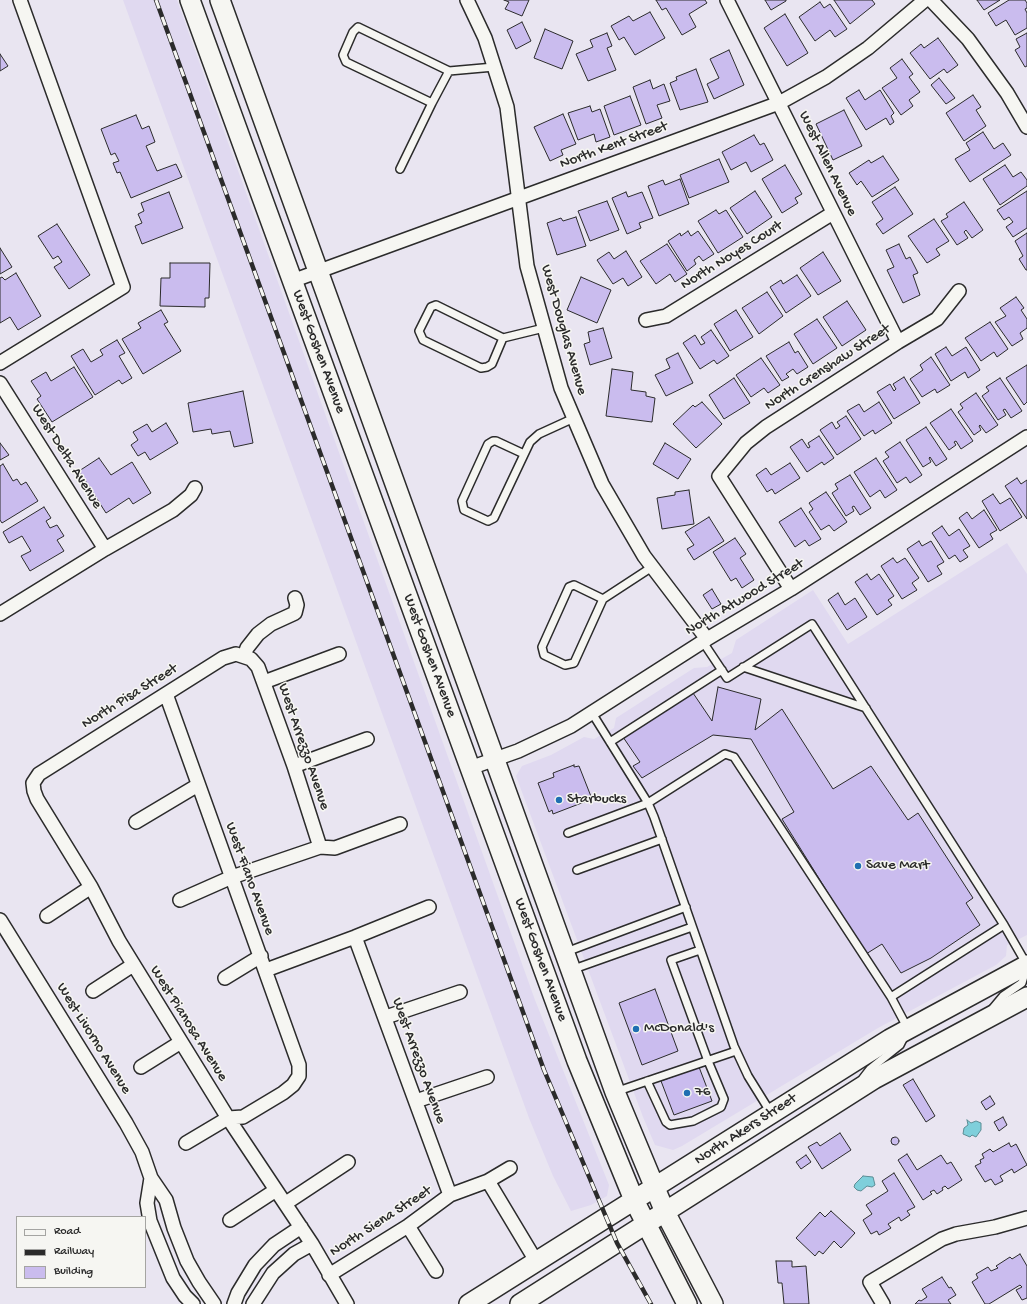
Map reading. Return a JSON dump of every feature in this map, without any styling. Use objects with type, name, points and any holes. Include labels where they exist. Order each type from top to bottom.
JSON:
[{"type":"main road","name":"West Goshen Avenue","points":[[190,0],[577,1061],[645,1225],[687,1304]]},
{"type":"main road","name":"West Goshen Avenue","points":[[220,0],[615,1092],[665,1212],[713,1304]]},
{"type":"main road","points":[[492,828],[507,839],[548,948],[558,964],[568,961]]},
{"type":"main road","name":"North Akers Street","points":[[469,1304],[908,1028],[1027,965]]},
{"type":"main road","name":"North Akers Street","points":[[520,1304],[874,1079],[1027,997]]},
{"type":"street","points":[[0,362],[123,286],[20,0]]},
{"type":"street","name":"West Douglas Avenue","points":[[467,0],[485,38],[507,107],[527,266],[561,388],[602,484],[652,567],[705,640]]},
{"type":"street","name":"West Allen Avenue","points":[[727,0],[898,342]]},
{"type":"street","name":"North Kent Street","points":[[292,281],[318,270],[779,103],[826,77],[868,48],[925,0]]},
{"type":"street","points":[[931,0],[968,39],[1007,93],[1027,127]]},
{"type":"street","name":"North Noyes Court","points":[[646,320],[666,316],[833,213]]},
{"type":"street","name":"North Crenshaw Street","points":[[791,589],[719,476],[746,443],[766,427],[938,318],[958,291]]},
{"type":"street","name":"West Delta Avenue","points":[[0,383],[105,549]]},
{"type":"street","name":"North Atwood Street","points":[[470,768],[547,739],[592,713],[705,640],[791,589],[1027,438]]},
{"type":"street","points":[[0,614],[105,549],[173,510],[191,495],[195,488]]},
{"type":"street","points":[[248,658],[250,644],[258,634],[271,624],[295,613],[297,605],[295,598]]},
{"type":"street","name":"North Pisa Street","points":[[33,783],[39,774],[223,658],[236,654],[248,658]]},
{"type":"street","points":[[264,682],[339,654]]},
{"type":"street","name":"West Arrezzo Avenue","points":[[248,658],[258,667],[264,682],[294,766],[320,847]]},
{"type":"street","name":"West Fiano Avenue","points":[[166,694],[299,1065],[299,1076],[293,1084],[283,1092],[243,1117],[228,1118]]},
{"type":"street","points":[[294,766],[367,739]]},
{"type":"street","name":"West Pianosa Avenue","points":[[33,783],[37,799],[91,887],[133,965],[228,1118],[312,1244],[347,1304]]},
{"type":"street","points":[[136,822],[198,785]]},
{"type":"street","points":[[180,900],[232,877],[320,847],[335,848],[400,824]]},
{"type":"street","points":[[47,916],[91,887]]},
{"type":"street","points":[[266,970],[356,937],[429,907]]},
{"type":"street","name":"West Livorno Avenue","points":[[0,920],[126,1123],[142,1152],[151,1178],[166,1200],[174,1228],[187,1261],[214,1304]]},
{"type":"street","name":"West Arrezzo Avenue","points":[[356,937],[450,1195]]},
{"type":"street","points":[[225,978],[261,956]]},
{"type":"street","points":[[93,990],[133,965]]},
{"type":"street","points":[[386,1017],[460,992]]},
{"type":"street","points":[[141,1067],[181,1042]]},
{"type":"street","points":[[416,1101],[487,1076]]},
{"type":"street","points":[[186,1144],[228,1118]]},
{"type":"street","points":[[286,1203],[348,1162]]},
{"type":"street","name":"North Siena Street","points":[[329,1275],[408,1226],[450,1195],[488,1181],[510,1168]]},
{"type":"street","name":"West Livorno Avenue","points":[[151,1178],[147,1203],[150,1221],[173,1278],[184,1296],[193,1304]]},
{"type":"street","points":[[488,1181],[536,1261]]},
{"type":"street","points":[[230,1220],[276,1190]]},
{"type":"street","points":[[883,1304],[870,1282],[942,1239],[956,1234],[995,1227],[1027,1218]]},
{"type":"street","points":[[408,1226],[436,1270]]},
{"type":"street","points":[[234,1304],[238,1293],[255,1265],[274,1246],[301,1227]]},
{"type":"street","points":[[253,1304],[273,1273],[294,1254],[312,1244]]},
{"type":"lane","points":[[432,103],[346,62],[343,55],[358,27],[448,71],[494,67]]},
{"type":"lane","points":[[400,169],[448,71]]},
{"type":"lane","points":[[503,338],[492,364],[487,368],[481,368],[423,340],[419,332],[431,307],[436,305],[503,338],[544,328]]},
{"type":"lane","points":[[524,454],[496,441],[488,444],[462,501],[464,510],[488,521],[494,518],[530,442],[538,434],[574,418]]},
{"type":"lane","points":[[603,599],[574,585],[569,587],[542,647],[544,654],[565,665],[574,663],[603,599],[652,567]]},
{"type":"lane","points":[[705,640],[727,678],[812,624],[1004,926],[1027,965],[1022,983],[1003,996],[981,1022]]},
{"type":"lane","points":[[743,667],[866,708]]},
{"type":"lane","points":[[610,742],[722,670]]},
{"type":"lane","points":[[592,713],[648,803],[736,1051],[771,1114]]},
{"type":"lane","points":[[568,832],[648,803],[724,754],[734,757],[891,997],[908,1028],[900,1045],[870,1069],[850,1094]]},
{"type":"lane","points":[[577,870],[662,839]]},
{"type":"lane","points":[[568,961],[686,907]]},
{"type":"lane","points":[[891,997],[1004,926]]},
{"type":"lane","points":[[568,961],[692,927]]},
{"type":"lane","points":[[648,1081],[666,1122],[670,1125],[693,1121],[721,1107],[724,1099],[671,960],[700,950]]},
{"type":"lane","points":[[615,1092],[736,1051]]},
{"type":"shaded area","points":[[123,0],[177,0],[535,1000],[609,1185],[607,1196],[591,1205],[571,1211],[553,1176],[529,1118]]},
{"type":"shaded area","points":[[1007,543],[1027,574],[1027,935],[1007,945],[1006,956],[996,965],[878,1028],[682,1146],[673,1150],[655,1145],[643,1117],[516,776],[522,766],[551,755],[584,737],[594,739],[614,728],[616,718],[694,668],[707,667],[732,653],[736,640],[813,590],[848,644]]},
{"type":"water","points":[[967,1120],[971,1123],[976,1121],[981,1123],[981,1130],[976,1137],[972,1135],[970,1137],[963,1134],[964,1128],[968,1125]]},
{"type":"water","points":[[863,1176],[873,1177],[875,1185],[872,1187],[867,1186],[861,1191],[857,1190],[854,1187],[855,1184]]},
{"type":"building","points":[[504,0],[529,0],[522,16],[505,9],[509,2]]},
{"type":"building","points":[[656,0],[705,0],[707,3],[689,14],[696,27],[682,35],[666,8],[662,10]]},
{"type":"building","points":[[765,0],[786,0],[786,1],[771,10]]},
{"type":"building","points":[[834,0],[872,0],[875,4],[850,24]]},
{"type":"building","points":[[977,0],[1000,0],[984,10]]},
{"type":"building","points":[[1009,0],[1025,0],[1027,3],[1027,8],[1025,9],[1027,13],[1027,28],[1015,35],[1006,20],[996,26],[988,13]]},
{"type":"building","points":[[820,2],[824,8],[830,4],[847,29],[835,37],[830,30],[815,41],[799,17]]},
{"type":"building","points":[[650,12],[665,38],[635,55],[624,37],[619,40],[611,26],[629,16],[633,21]]},
{"type":"building","points":[[785,14],[808,53],[787,66],[764,28]]},
{"type":"building","points":[[522,22],[531,41],[516,49],[507,30]]},
{"type":"building","points":[[545,29],[573,41],[562,69],[534,58]]},
{"type":"building","points":[[607,33],[612,46],[607,48],[616,70],[588,81],[576,54],[593,47],[590,40]]},
{"type":"building","points":[[1027,33],[1027,66],[1025,67],[1015,50],[1020,47],[1016,39]]},
{"type":"building","points":[[938,38],[958,65],[947,73],[944,69],[930,79],[910,53],[921,44],[924,48]]},
{"type":"building","points":[[729,50],[744,85],[714,99],[707,84],[719,78],[710,59]]},
{"type":"building","points":[[0,54],[8,66],[0,71]]},
{"type":"building","points":[[902,59],[913,74],[909,77],[920,92],[909,100],[913,106],[901,115],[882,88],[897,78],[890,68]]},
{"type":"building","points":[[696,69],[708,102],[680,110],[670,83],[677,80],[676,77]]},
{"type":"building","points":[[939,78],[955,98],[946,104],[931,85]]},
{"type":"building","points":[[650,80],[653,89],[664,84],[670,101],[657,105],[662,118],[646,124],[633,87]]},
{"type":"building","points":[[859,90],[865,100],[880,90],[894,113],[891,116],[894,122],[890,125],[886,118],[866,130],[846,98]]},
{"type":"building","points":[[973,95],[981,107],[976,110],[986,126],[964,141],[946,113]]},
{"type":"building","points":[[630,96],[641,125],[614,135],[604,106]]},
{"type":"building","points":[[590,106],[592,112],[600,109],[610,137],[596,142],[594,134],[578,140],[568,113]]},
{"type":"building","points":[[844,110],[862,146],[833,160],[816,124]]},
{"type":"building","points":[[563,114],[576,144],[561,150],[563,155],[550,161],[534,127]]},
{"type":"building","points":[[136,115],[142,129],[149,126],[155,142],[146,146],[157,171],[176,164],[182,177],[131,198],[120,172],[117,173],[113,163],[119,161],[115,153],[111,155],[101,129]]},
{"type":"building","points":[[983,132],[994,149],[1003,143],[1011,155],[970,182],[955,159],[970,150],[966,143]]},
{"type":"building","points":[[754,135],[760,145],[764,143],[773,160],[751,172],[746,162],[731,170],[722,152]]},
{"type":"building","points":[[883,156],[899,180],[872,197],[861,181],[857,185],[849,173],[869,160],[871,163]]},
{"type":"building","points":[[719,159],[729,182],[689,198],[680,175]]},
{"type":"building","points":[[785,165],[802,194],[795,198],[798,203],[782,213],[762,179]]},
{"type":"building","points":[[1005,165],[1013,177],[1021,172],[1027,180],[1027,186],[1000,205],[983,179]]},
{"type":"building","points":[[680,179],[689,204],[659,216],[648,186],[663,180],[665,185]]},
{"type":"building","points":[[895,187],[913,214],[883,234],[876,224],[883,219],[872,202]]},
{"type":"building","points":[[755,191],[772,217],[747,234],[730,208]]},
{"type":"building","points":[[1027,191],[1027,228],[1013,237],[1006,227],[1013,222],[1009,217],[1004,220],[997,210]]},
{"type":"building","points":[[169,192],[183,228],[142,244],[135,226],[142,223],[138,214],[144,211],[141,203]]},
{"type":"building","points":[[626,192],[628,197],[642,192],[653,218],[639,223],[641,228],[627,234],[612,198]]},
{"type":"building","points":[[607,201],[619,230],[590,241],[578,211]]},
{"type":"building","points":[[964,202],[983,230],[972,238],[966,230],[964,232],[968,238],[957,245],[941,221],[948,217],[946,214]]},
{"type":"building","points":[[716,210],[719,214],[726,210],[743,237],[718,253],[698,221]]},
{"type":"building","points":[[576,217],[586,246],[557,255],[547,223],[561,218],[563,221]]},
{"type":"building","points":[[934,219],[949,241],[936,249],[940,255],[927,263],[908,236]]},
{"type":"building","points":[[57,224],[90,275],[69,289],[54,267],[62,262],[58,256],[53,259],[38,236]]},
{"type":"building","points":[[688,231],[691,236],[698,231],[714,254],[703,261],[699,256],[694,260],[696,264],[687,271],[668,241],[680,233],[681,236]]},
{"type":"building","points":[[1027,233],[1026,270],[1019,259],[1023,256],[1015,241]]},
{"type":"building","points":[[667,244],[687,274],[675,282],[670,274],[656,284],[640,261]]},
{"type":"building","points":[[899,244],[906,259],[910,257],[918,273],[913,275],[920,295],[903,303],[887,270],[894,267],[886,250]]},
{"type":"building","points":[[0,248],[12,267],[0,274]]},
{"type":"building","points":[[626,251],[642,277],[628,286],[623,278],[613,284],[597,260],[609,252],[614,259]]},
{"type":"building","points":[[823,252],[841,281],[818,295],[800,268]]},
{"type":"building","points":[[170,263],[210,263],[209,298],[205,298],[205,307],[160,306],[161,278],[170,278]]},
{"type":"building","points":[[16,273],[41,316],[18,330],[10,317],[0,323],[0,278],[2,277],[5,280]]},
{"type":"building","points":[[797,275],[811,296],[786,313],[770,287],[781,280],[783,284]]},
{"type":"building","points":[[581,277],[611,290],[597,323],[567,310]]},
{"type":"building","points":[[767,292],[783,316],[759,334],[742,308]]},
{"type":"building","points":[[1016,297],[1024,308],[1021,310],[1027,319],[1027,328],[1020,333],[1023,339],[1012,346],[995,322],[1006,316],[1000,308]]},
{"type":"building","points":[[847,301],[866,330],[842,346],[823,317]]},
{"type":"building","points":[[161,310],[168,322],[164,324],[181,351],[143,374],[122,339],[141,328],[138,323]]},
{"type":"building","points":[[736,310],[753,337],[730,351],[714,324]]},
{"type":"building","points":[[817,319],[837,348],[813,364],[794,334]]},
{"type":"building","points":[[990,322],[1008,349],[997,357],[994,352],[981,361],[965,338]]},
{"type":"building","points":[[603,328],[612,358],[590,365],[584,344],[590,342],[588,332]]},
{"type":"building","points":[[711,330],[729,356],[717,364],[714,360],[700,369],[683,343],[695,335],[701,345],[705,343],[701,337]]},
{"type":"building","points":[[117,340],[125,353],[119,356],[132,378],[122,384],[119,380],[95,395],[71,356],[83,349],[91,362],[103,355],[100,350]]},
{"type":"building","points":[[789,342],[795,353],[798,351],[808,367],[797,374],[793,369],[786,374],[789,377],[782,381],[766,356]]},
{"type":"building","points":[[946,347],[952,356],[966,347],[980,370],[968,378],[965,372],[951,381],[935,354]]},
{"type":"building","points":[[678,353],[693,383],[666,396],[655,375],[670,368],[666,359]]},
{"type":"building","points":[[931,357],[950,385],[937,393],[935,389],[922,397],[910,379],[923,370],[920,365]]},
{"type":"building","points":[[761,358],[780,385],[768,393],[764,388],[751,397],[736,375]]},
{"type":"building","points":[[1027,365],[1027,402],[1024,405],[1006,378]]},
{"type":"building","points":[[74,367],[93,397],[52,422],[37,399],[41,396],[31,381],[46,372],[51,381]]},
{"type":"building","points":[[612,369],[633,372],[631,390],[646,392],[646,396],[655,398],[652,422],[606,416]]},
{"type":"building","points":[[904,377],[920,403],[894,419],[877,392],[890,384],[894,391],[896,389],[893,384]]},
{"type":"building","points":[[734,378],[750,403],[724,419],[709,395]]},
{"type":"building","points":[[1000,378],[1022,411],[1011,418],[1005,409],[1003,410],[1006,415],[998,420],[982,396],[989,391],[986,387]]},
{"type":"building","points":[[243,391],[253,443],[234,447],[230,431],[212,434],[211,429],[193,432],[188,403]]},
{"type":"building","points":[[976,393],[998,425],[986,433],[980,425],[981,430],[974,435],[958,412],[963,408],[960,404]]},
{"type":"building","points":[[702,402],[722,424],[696,448],[673,424],[693,405],[695,407]]},
{"type":"building","points":[[879,402],[892,423],[875,434],[873,430],[864,436],[847,411],[859,404],[864,412]]},
{"type":"building","points":[[951,409],[973,441],[961,449],[956,441],[954,442],[956,445],[949,450],[930,423]]},
{"type":"building","points":[[846,416],[861,439],[837,455],[820,430],[832,422],[836,429],[840,426],[837,422]]},
{"type":"building","points":[[166,423],[178,443],[150,460],[145,452],[138,456],[131,445],[138,440],[133,432],[147,424],[152,432]]},
{"type":"building","points":[[926,427],[947,459],[936,466],[930,457],[931,462],[923,467],[906,440]]},
{"type":"building","points":[[819,436],[834,458],[824,465],[822,462],[807,472],[790,447],[802,439],[808,448],[810,447],[808,443]]},
{"type":"building","points":[[900,442],[922,475],[910,483],[906,477],[897,483],[883,461],[889,457],[885,452]]},
{"type":"building","points":[[0,443],[9,455],[0,460]]},
{"type":"building","points":[[665,443],[691,459],[678,479],[653,464]]},
{"type":"building","points":[[99,458],[111,475],[132,462],[151,493],[133,504],[129,498],[106,513],[79,471]]},
{"type":"building","points":[[876,458],[897,490],[885,498],[880,490],[870,497],[854,472]]},
{"type":"building","points":[[790,463],[800,478],[775,494],[772,489],[767,492],[756,475],[766,468],[771,475]]},
{"type":"building","points":[[3,464],[13,481],[17,479],[21,485],[26,482],[38,501],[2,523],[0,520],[0,466]]},
{"type":"building","points":[[850,475],[871,508],[860,515],[854,506],[852,507],[854,511],[846,516],[832,493],[838,489],[835,484]]},
{"type":"building","points":[[1017,478],[1021,484],[1027,480],[1027,519],[1005,486]]},
{"type":"building","points":[[689,490],[694,524],[662,529],[657,498],[675,495],[675,492]]},
{"type":"building","points":[[826,492],[847,522],[834,531],[829,525],[821,530],[809,512],[813,509],[809,503]]},
{"type":"building","points":[[993,494],[1000,504],[1010,498],[1022,517],[1000,531],[982,501]]},
{"type":"building","points":[[44,507],[51,518],[46,521],[50,528],[57,525],[64,536],[57,540],[64,551],[30,571],[21,556],[31,551],[22,536],[9,543],[3,532]]},
{"type":"building","points":[[801,508],[821,539],[809,546],[805,540],[795,547],[779,522]]},
{"type":"building","points":[[984,510],[997,530],[990,534],[993,539],[979,548],[959,518],[967,512],[972,519]]},
{"type":"building","points":[[709,517],[724,541],[694,560],[687,549],[694,545],[685,532]]},
{"type":"building","points":[[942,526],[949,536],[959,529],[970,546],[963,550],[968,557],[960,562],[955,555],[949,559],[932,533]]},
{"type":"building","points":[[735,538],[746,554],[740,558],[754,580],[742,588],[736,578],[731,581],[713,552]]},
{"type":"building","points":[[919,541],[922,546],[931,541],[944,562],[937,566],[942,574],[928,582],[907,549]]},
{"type":"building","points":[[893,558],[897,563],[905,558],[919,578],[912,583],[917,590],[902,599],[881,566]]},
{"type":"building","points":[[867,574],[871,580],[879,574],[894,596],[888,600],[892,605],[877,615],[855,582]]},
{"type":"building","points":[[712,589],[721,604],[712,609],[703,595]]},
{"type":"building","points":[[838,593],[845,605],[855,598],[867,617],[847,630],[828,600]]},
{"type":"building","points":[[718,687],[761,699],[755,730],[782,709],[833,789],[871,766],[908,820],[918,813],[973,898],[966,903],[980,925],[931,958],[901,973],[882,944],[866,954],[782,819],[794,812],[751,739],[713,735],[642,778],[633,766],[640,762],[623,737],[693,693],[712,721]]},
{"type":"building","points":[[574,765],[574,767],[579,766],[592,799],[553,814],[552,810],[549,812],[538,783],[554,777],[553,773]]},
{"type":"building","points":[[655,989],[678,1051],[642,1065],[619,1003]]},
{"type":"building","points":[[699,1067],[712,1101],[674,1115],[661,1081]]},
{"type":"building","points":[[913,1079],[935,1116],[926,1122],[903,1085]]},
{"type":"building","points":[[990,1096],[995,1104],[986,1110],[981,1102]]},
{"type":"building","points":[[1003,1117],[1007,1125],[999,1131],[994,1122]]},
{"type":"building","points":[[840,1133],[851,1150],[822,1169],[808,1147],[817,1142],[820,1146]]},
{"type":"building","points":[[893,1137],[897,1137],[899,1141],[897,1145],[893,1145],[891,1143],[891,1139]]},
{"type":"building","points":[[1009,1143],[1011,1147],[1016,1144],[1027,1165],[1014,1173],[1012,1169],[1000,1176],[1003,1181],[995,1185],[991,1179],[985,1182],[975,1166],[981,1163],[980,1160],[984,1158],[982,1154],[990,1149],[993,1152]]},
{"type":"building","points":[[907,1154],[917,1170],[941,1155],[947,1164],[951,1162],[962,1180],[948,1189],[945,1186],[942,1188],[943,1190],[937,1194],[934,1190],[930,1192],[932,1194],[923,1200],[898,1160]]},
{"type":"building","points":[[806,1155],[811,1162],[801,1169],[796,1162]]},
{"type":"building","points":[[894,1173],[915,1207],[907,1211],[910,1215],[901,1221],[899,1217],[888,1224],[891,1228],[879,1235],[877,1231],[871,1234],[863,1220],[872,1214],[866,1205],[888,1191],[882,1181]]},
{"type":"building","points":[[831,1211],[855,1233],[841,1248],[834,1241],[823,1254],[819,1251],[815,1256],[796,1238],[820,1212],[825,1217]]},
{"type":"building","points":[[1020,1254],[1027,1266],[1027,1298],[1022,1300],[1016,1290],[1022,1287],[1020,1285],[989,1304],[985,1304],[972,1282],[978,1278],[976,1274],[988,1267],[991,1271],[998,1268],[996,1266],[1010,1257],[1012,1259]]},
{"type":"building","points":[[776,1261],[792,1261],[792,1267],[806,1266],[809,1304],[784,1304],[782,1283],[778,1283]]},
{"type":"building","points":[[942,1277],[949,1288],[951,1287],[956,1295],[948,1300],[951,1304],[915,1304],[919,1300],[921,1301],[927,1297],[922,1289]]},
{"type":"railway","points":[[156,0],[544,1070],[617,1243],[651,1304]]},
{"type":"place","name":"Starbucks","points":[[559,800]]},
{"type":"place","name":"Save Mart","points":[[858,866]]},
{"type":"place","name":"McDonald's","points":[[636,1029]]},
{"type":"place","name":"76","points":[[687,1093]]}]
